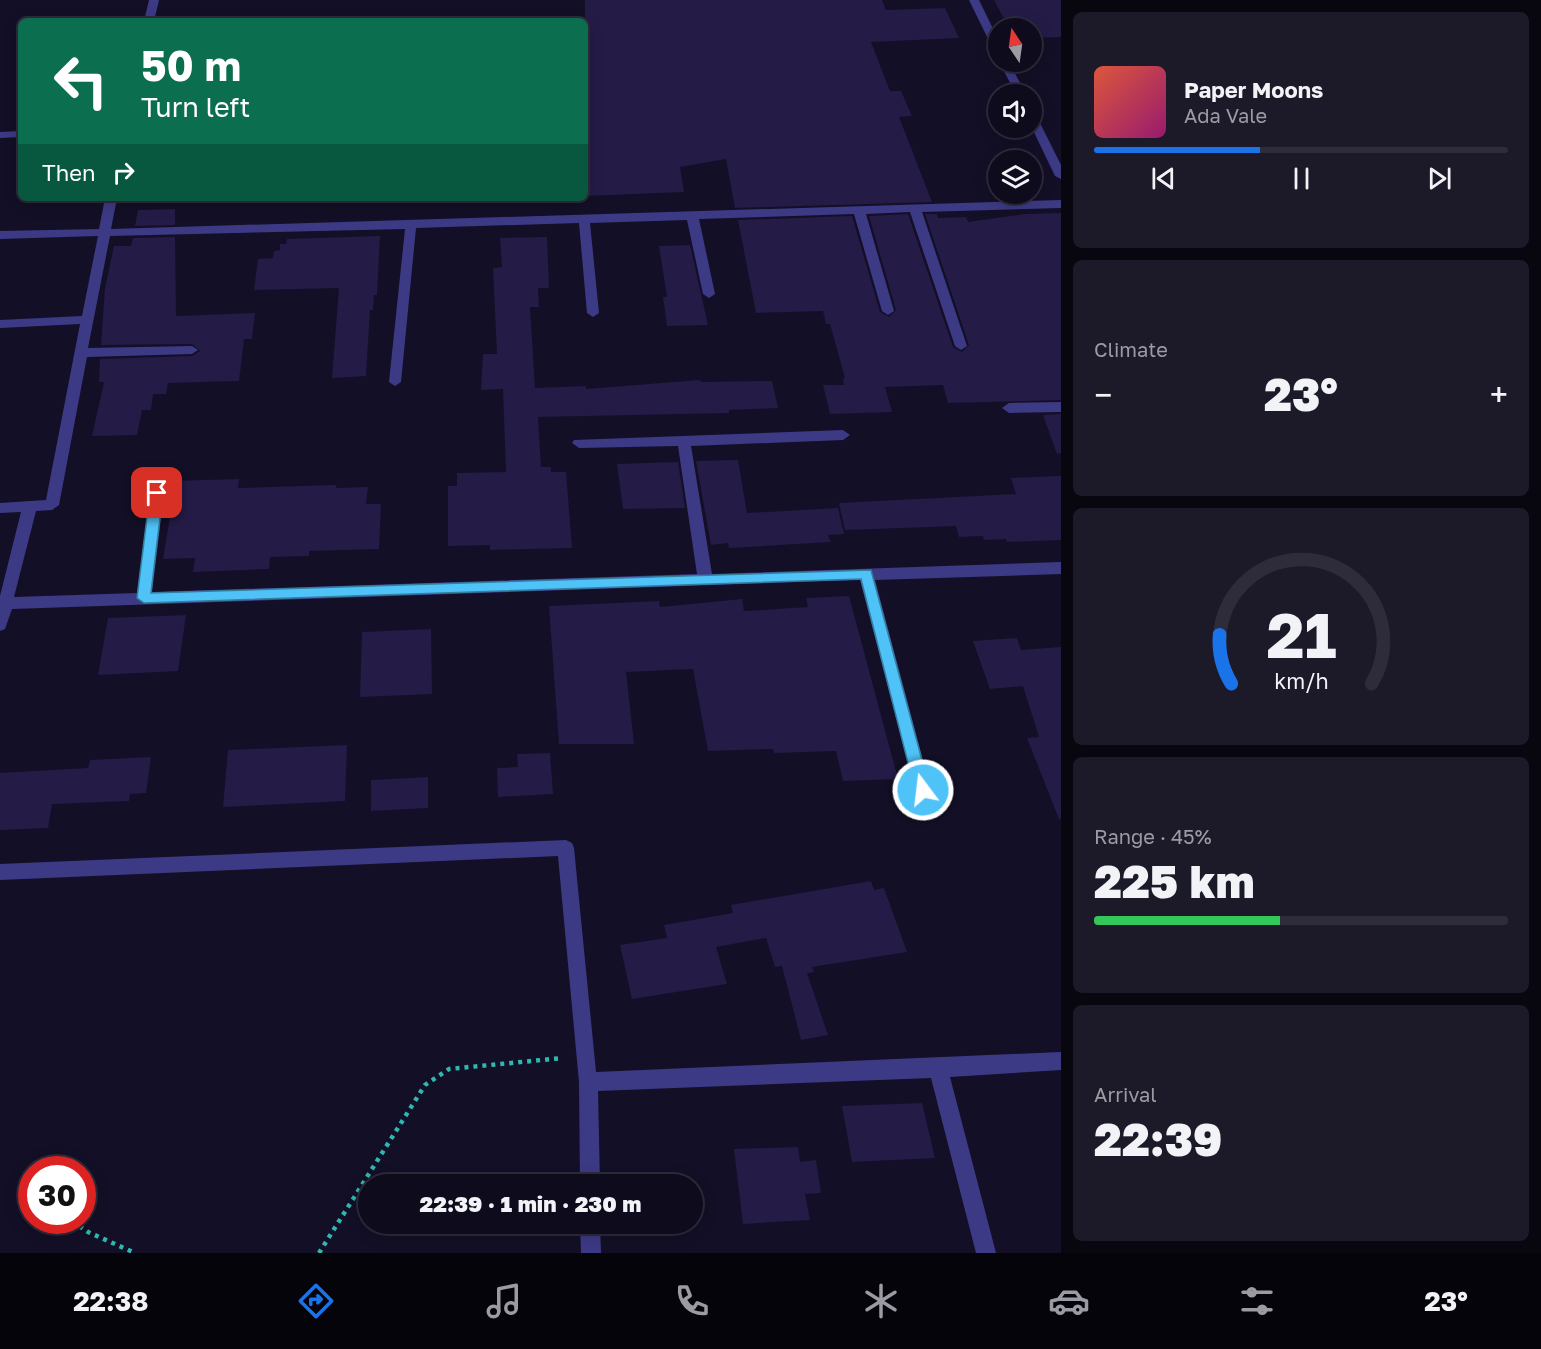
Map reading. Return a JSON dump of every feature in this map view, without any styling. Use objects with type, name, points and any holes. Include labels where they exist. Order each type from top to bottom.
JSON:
[{"type":"street","points":[[150,18],[154,0]]},
{"type":"street","points":[[974,0],[988,29]]},
{"type":"street","points":[[0,135],[18,134]]},
{"type":"street","points":[[1042,137],[1061,176]]},
{"type":"street","points":[[0,508],[52,505],[110,201]]},
{"type":"street","points":[[0,235],[411,225],[1061,204]]},
{"type":"street","points":[[915,209],[961,346]]},
{"type":"street","points":[[859,210],[888,311]]},
{"type":"street","points":[[692,216],[709,294]]},
{"type":"street","points":[[584,219],[593,313]]},
{"type":"street","points":[[395,382],[411,225]]},
{"type":"street","points":[[0,324],[87,320]]},
{"type":"street","points":[[81,353],[192,350]]},
{"type":"street","points":[[1009,408],[1061,407]]},
{"type":"street","points":[[579,443],[843,435]]},
{"type":"street","points":[[684,441],[705,579]]},
{"type":"street","points":[[144,598],[157,493]]},
{"type":"street","points":[[0,626],[30,506]]},
{"type":"street","points":[[5,603],[1061,568]]},
{"type":"street","points":[[866,574],[923,790]]},
{"type":"street","points":[[0,872],[566,848],[588,1082],[590,1174]]},
{"type":"street","points":[[588,1082],[1061,1061]]},
{"type":"street","points":[[938,1068],[986,1253]]},
{"type":"street","points":[[590,1234],[591,1253]]},
{"type":"path","points":[[319,1253],[425,1085],[449,1069],[585,1056]]},
{"type":"path","points":[[92,1234],[135,1253]]},
{"type":"building","points":[[585,0],[882,0],[886,10],[945,8],[959,38],[871,42],[890,91],[901,91],[912,116],[899,117],[932,202],[735,208],[726,159],[680,167],[684,192],[588,196],[588,18],[585,18]]},
{"type":"building","points":[[994,0],[1061,0],[1061,37],[1042,38],[1042,18],[1004,18]]},
{"type":"building","points":[[175,209],[175,225],[135,226],[138,210]]},
{"type":"building","points":[[1061,213],[1061,400],[948,403],[943,385],[885,387],[892,412],[830,414],[823,385],[844,385],[843,379],[845,378],[830,324],[826,324],[823,311],[756,313],[738,220],[852,216],[880,312],[889,317],[896,310],[869,216],[908,214],[953,347],[962,352],[969,345],[925,214],[937,214],[938,218],[966,217],[968,222],[1025,214]]},
{"type":"building","points":[[380,236],[377,295],[374,295],[373,310],[370,310],[366,376],[332,378],[339,288],[254,290],[258,259],[273,258],[274,251],[280,250],[280,244],[286,244],[287,239]]},
{"type":"building","points":[[175,237],[176,316],[255,313],[252,339],[244,339],[239,381],[168,383],[166,394],[153,394],[151,410],[142,410],[137,435],[92,436],[104,382],[99,382],[100,359],[192,356],[200,351],[192,344],[101,345],[105,288],[114,246],[131,246],[133,238]]},
{"type":"building","points":[[547,237],[549,288],[538,288],[539,307],[530,307],[535,388],[586,386],[586,389],[700,380],[701,382],[772,381],[778,408],[729,410],[729,413],[538,417],[541,467],[551,467],[551,472],[566,472],[572,548],[490,550],[490,545],[448,546],[448,486],[457,486],[457,473],[506,472],[503,389],[481,390],[483,354],[497,354],[493,268],[502,267],[500,238]]},
{"type":"building","points":[[690,245],[708,325],[667,326],[663,297],[667,297],[659,246]]},
{"type":"building","points":[[1061,414],[1061,453],[1057,454],[1043,415]]},
{"type":"building","points":[[738,460],[747,513],[838,508],[844,534],[828,535],[831,542],[729,548],[728,543],[711,545],[696,461]]},
{"type":"building","points":[[678,462],[685,508],[623,509],[617,464]]},
{"type":"building","points":[[1061,476],[1061,540],[1007,542],[1006,539],[984,540],[983,536],[959,537],[956,526],[845,530],[839,503],[1016,494],[1011,478]]},
{"type":"building","points":[[239,479],[238,488],[336,485],[336,488],[368,487],[366,504],[381,504],[379,549],[309,551],[309,556],[270,557],[269,569],[193,572],[195,558],[163,559],[171,510],[166,511],[171,481]]},
{"type":"building","points":[[849,596],[898,779],[843,781],[836,751],[774,753],[773,749],[708,751],[693,669],[626,672],[634,744],[559,744],[549,606],[659,601],[660,607],[742,599],[744,611],[808,607],[806,598]]},
{"type":"building","points":[[186,615],[178,671],[98,675],[108,618]]},
{"type":"building","points":[[431,629],[432,694],[360,697],[362,632]]},
{"type":"building","points":[[1017,638],[1021,650],[1061,647],[1061,819],[1059,819],[1027,738],[1039,737],[1023,686],[990,689],[973,641]]},
{"type":"building","points":[[347,745],[345,801],[223,807],[228,750]]},
{"type":"building","points":[[550,753],[553,794],[498,797],[497,768],[518,767],[517,754]]},
{"type":"building","points":[[151,757],[146,793],[130,794],[129,801],[52,804],[48,828],[0,830],[0,773],[88,768],[90,760]]},
{"type":"building","points":[[428,777],[428,808],[371,811],[371,780]]},
{"type":"building","points":[[871,881],[874,890],[884,888],[907,952],[812,967],[814,972],[807,973],[828,1035],[801,1040],[782,966],[775,967],[766,938],[716,947],[727,984],[632,999],[620,945],[667,938],[664,925],[733,913],[731,905]]},
{"type":"building","points":[[922,1103],[935,1158],[852,1162],[842,1106]]},
{"type":"building","points":[[798,1147],[800,1162],[816,1160],[821,1193],[805,1194],[810,1220],[743,1224],[734,1149]]},
{"type":"route","points":[[157,493],[144,598],[866,574],[923,790]]}]
